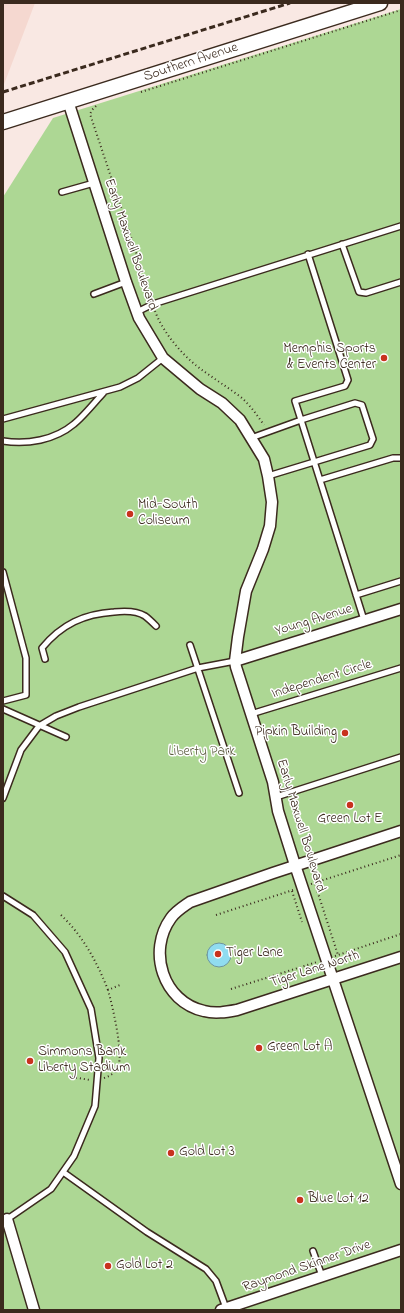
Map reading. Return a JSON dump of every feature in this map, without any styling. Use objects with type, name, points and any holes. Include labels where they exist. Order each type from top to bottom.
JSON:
[{"type":"main road","name":"Southern Avenue","points":[[3,122],[380,3]]},
{"type":"street","name":"Early Maxwell Boulevard","points":[[68,101],[139,318],[163,358],[200,389],[222,403],[240,420],[264,459],[272,502],[270,526],[263,549],[246,591],[238,637],[235,660],[236,667],[273,782],[278,811],[295,866],[401,1184]]},
{"type":"street","name":"Young Avenue","points":[[235,660],[401,609]]},
{"type":"street","points":[[295,866],[401,831]]},
{"type":"street","name":"Tiger Lane North","points":[[295,866],[190,902],[172,917],[161,938],[159,961],[166,983],[173,993],[182,1001],[203,1011],[214,1013],[226,1012],[237,1010],[401,957]]},
{"type":"street","points":[[5,1220],[34,1310]]},
{"type":"street","name":"Raymond Skinner Drive","points":[[224,1309],[401,1250]]},
{"type":"lane","points":[[62,192],[94,182]]},
{"type":"lane","points":[[137,312],[153,304],[401,226]]},
{"type":"lane","points":[[342,244],[359,292],[366,293],[401,282]]},
{"type":"lane","points":[[308,254],[348,380],[345,386],[295,401],[364,620]]},
{"type":"lane","points":[[94,294],[126,282]]},
{"type":"lane","points":[[3,419],[120,387],[138,378],[163,358]]},
{"type":"lane","points":[[3,441],[15,443],[36,441],[58,435],[74,424],[104,391]]},
{"type":"lane","points":[[251,438],[301,420],[355,404],[362,405],[374,440],[370,445],[268,476]]},
{"type":"lane","points":[[320,480],[393,458],[401,458]]},
{"type":"lane","points":[[3,572],[26,658],[26,695],[3,701]]},
{"type":"lane","points":[[356,595],[401,581]]},
{"type":"lane","points":[[45,659],[42,648],[61,629],[79,619],[98,613],[123,611],[144,616],[156,626]]},
{"type":"lane","points":[[190,645],[239,793]]},
{"type":"lane","points":[[3,798],[21,750],[39,726],[56,716],[79,707],[198,668],[235,660]]},
{"type":"lane","name":"Independent Circle","points":[[251,714],[401,668]]},
{"type":"lane","points":[[3,709],[66,737]]},
{"type":"lane","points":[[276,797],[401,758]]},
{"type":"lane","points":[[3,896],[33,915],[65,952],[91,1009],[100,1058],[95,1106],[74,1156],[51,1189],[5,1220]]},
{"type":"lane","points":[[63,1172],[147,1232],[206,1269],[216,1281],[224,1309]]},
{"type":"lane","points":[[313,1251],[322,1276]]},
{"type":"path","points":[[140,92],[401,10]]},
{"type":"path","points":[[102,104],[95,107],[90,114],[159,320],[179,349],[203,371],[238,395],[251,407],[264,425]]},
{"type":"path","points":[[315,883],[338,955]]},
{"type":"path","points":[[61,916],[77,932],[99,967],[113,1006],[119,1051],[118,1066],[112,1075],[97,1081],[72,1077]]},
{"type":"path","points":[[108,990],[120,985]]},
{"type":"shaded area","points":[[3,3],[35,3],[3,87]]},
{"type":"green space","name":"Liberty Park","points":[[401,9],[401,1310],[3,1310],[3,197],[53,118]]},
{"type":"water","points":[[219,943],[228,946],[231,955],[228,964],[219,967],[210,964],[207,955],[210,946]]},
{"type":"railway","points":[[3,92],[290,3]]},
{"type":"place","name":"Memphis Sports & Events Center","points":[[384,358]]},
{"type":"place","name":"Mid-South Coliseum","points":[[130,514]]},
{"type":"place","name":"Pipkin Building","points":[[345,733]]},
{"type":"place","name":"Green Lot E","points":[[350,805]]},
{"type":"place","name":"Tiger Lane","points":[[218,954]]},
{"type":"place","name":"Green Lot A","points":[[259,1048]]},
{"type":"place","name":"Simmons Bank Liberty Stadium","points":[[30,1061]]},
{"type":"place","name":"Gold Lot 3","points":[[171,1153]]},
{"type":"place","name":"Blue Lot 12","points":[[300,1200]]},
{"type":"place","name":"Gold Lot 2","points":[[108,1266]]}]
